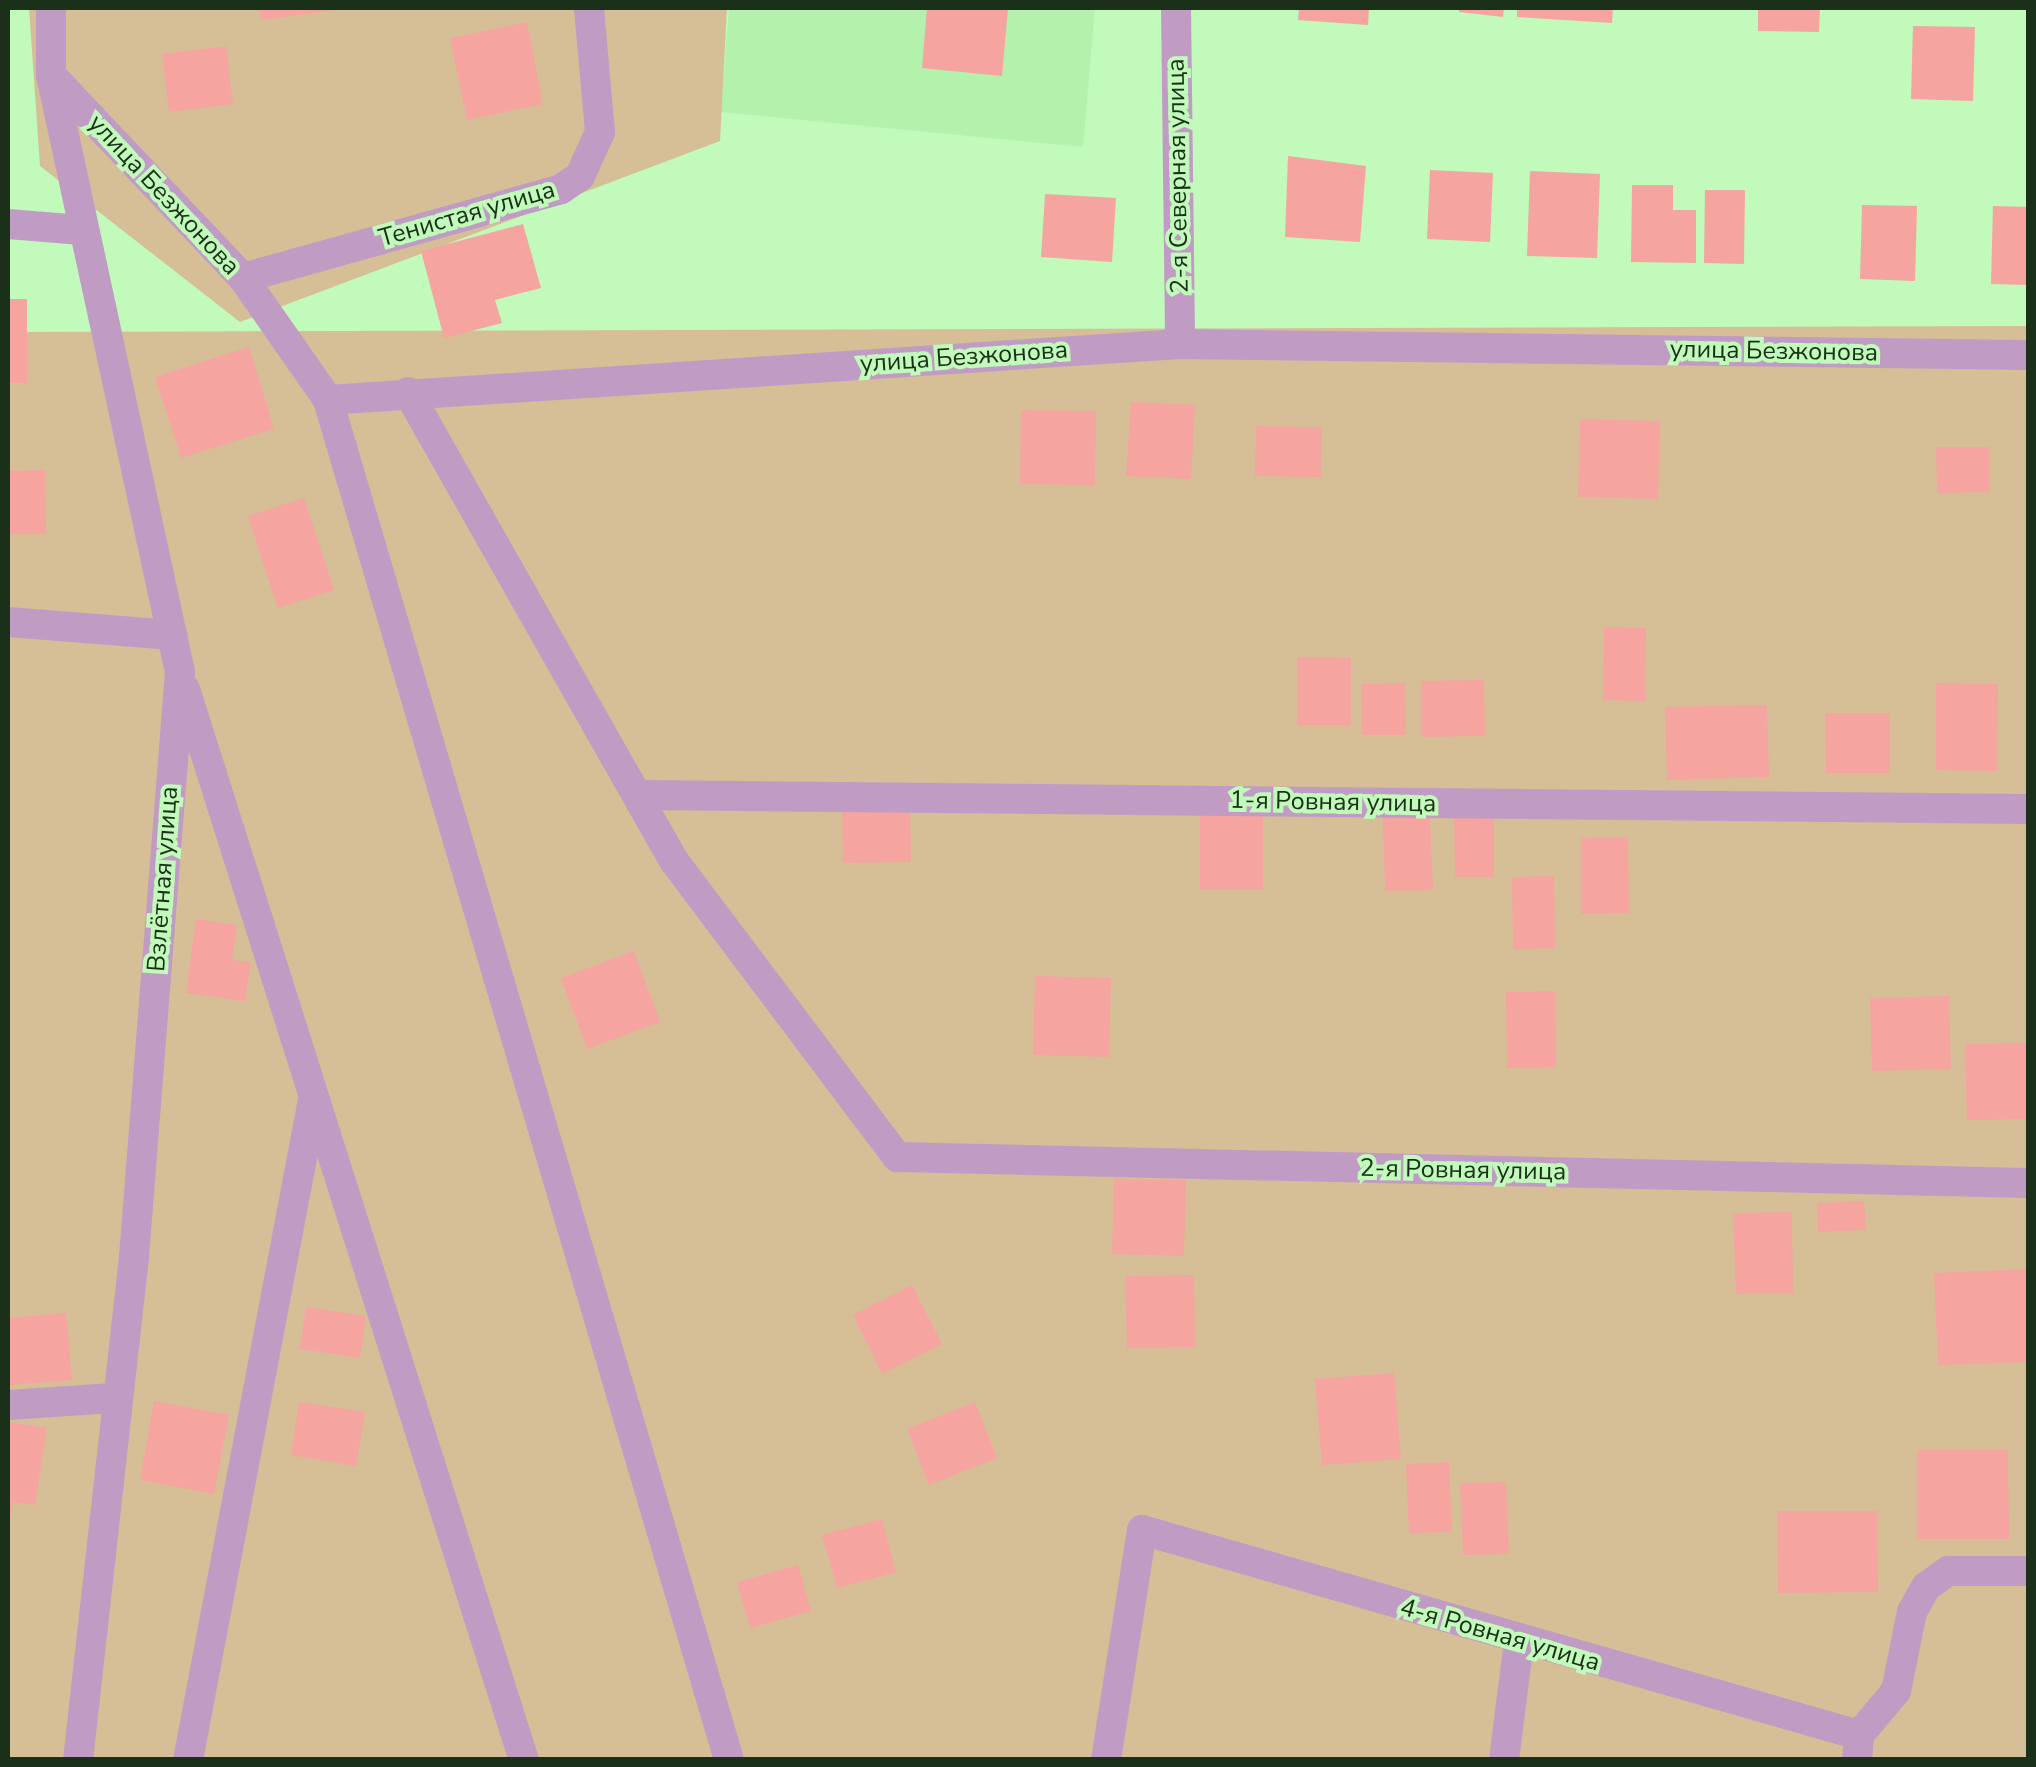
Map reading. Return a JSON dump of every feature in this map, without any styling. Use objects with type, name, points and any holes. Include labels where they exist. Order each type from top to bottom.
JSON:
[{"type":"street","name":"Взлётная улица","points":[[51,8],[51,75],[180,672],[134,1257],[113,1398],[77,1759]]},
{"type":"street","name":"Тенистая улица","points":[[243,278],[561,189],[580,176],[600,132],[589,8]]},
{"type":"street","name":"2-я Северная улица","points":[[1176,8],[1180,344]]},
{"type":"street","name":"улица Безжонова","points":[[51,75],[243,278],[328,400],[1180,344],[2028,354]]},
{"type":"street","points":[[8,224],[82,230]]},
{"type":"street","points":[[408,392],[638,795]]},
{"type":"street","points":[[328,400],[729,1760]]},
{"type":"street","points":[[8,622],[172,636]]},
{"type":"street","points":[[180,672],[524,1760]]},
{"type":"street","name":"1-я Ровная улица","points":[[638,795],[2028,809]]},
{"type":"street","name":"2-я Ровная улица","points":[[638,795],[674,861],[897,1157],[2028,1182]]},
{"type":"street","points":[[188,1760],[314,1097]]},
{"type":"street","points":[[8,1405],[113,1398]]},
{"type":"street","name":"4-я Ровная улица","points":[[1106,1760],[1142,1530],[1519,1641],[1858,1747]]},
{"type":"street","points":[[1858,1747],[1896,1691],[1919,1598],[1948,1571],[2028,1572]]},
{"type":"street","points":[[1504,1760],[1519,1641]]},
{"type":"shaded area","points":[[29,8],[727,8],[720,141],[240,322],[40,166]]},
{"type":"shaded area","points":[[729,8],[1095,8],[1083,147],[721,112]]},
{"type":"shaded area","points":[[2028,326],[2028,1759],[8,1759],[8,332]]},
{"type":"building","points":[[259,8],[329,8],[330,11],[261,20]]},
{"type":"building","points":[[927,8],[1008,8],[1002,76],[922,68]]},
{"type":"building","points":[[1299,8],[1369,8],[1368,25],[1298,20]]},
{"type":"building","points":[[1459,8],[1504,8],[1503,17],[1459,12]]},
{"type":"building","points":[[1517,8],[1613,8],[1612,23],[1517,17]]},
{"type":"building","points":[[1758,8],[1820,8],[1819,32],[1758,31]]},
{"type":"building","points":[[527,22],[543,104],[467,120],[450,38]]},
{"type":"building","points":[[1913,26],[1975,27],[1973,101],[1911,99]]},
{"type":"building","points":[[226,46],[233,104],[169,112],[162,54]]},
{"type":"building","points":[[1288,156],[1366,166],[1360,242],[1285,237]]},
{"type":"building","points":[[1430,170],[1493,173],[1490,242],[1427,239]]},
{"type":"building","points":[[1530,171],[1600,174],[1597,258],[1527,256]]},
{"type":"building","points":[[1632,185],[1673,185],[1673,210],[1696,210],[1696,263],[1631,262]]},
{"type":"building","points":[[1705,190],[1745,190],[1744,264],[1704,263]]},
{"type":"building","points":[[1045,194],[1116,198],[1112,262],[1041,257]]},
{"type":"building","points":[[1862,205],[1917,206],[1915,281],[1860,279]]},
{"type":"building","points":[[1993,206],[2028,207],[2028,285],[1991,284]]},
{"type":"building","points":[[523,224],[541,288],[495,300],[502,323],[444,338],[421,251]]},
{"type":"building","points":[[8,299],[27,299],[27,383],[8,383]]},
{"type":"building","points":[[249,347],[274,429],[181,458],[155,377]]},
{"type":"building","points":[[1131,402],[1195,405],[1191,479],[1126,476]]},
{"type":"building","points":[[1021,410],[1096,411],[1095,485],[1020,484]]},
{"type":"building","points":[[1580,419],[1660,421],[1658,499],[1578,497]]},
{"type":"building","points":[[1256,426],[1322,427],[1321,477],[1255,476]]},
{"type":"building","points":[[1936,447],[1989,447],[1989,492],[1937,493]]},
{"type":"building","points":[[45,470],[46,534],[8,534],[8,471]]},
{"type":"building","points":[[304,498],[334,590],[278,608],[248,516]]},
{"type":"building","points":[[1604,627],[1646,628],[1645,701],[1603,700]]},
{"type":"building","points":[[1297,657],[1351,658],[1351,725],[1297,725]]},
{"type":"building","points":[[1484,680],[1485,736],[1421,737],[1421,681]]},
{"type":"building","points":[[1405,683],[1406,735],[1362,735],[1361,684]]},
{"type":"building","points":[[1936,683],[1998,684],[1997,771],[1936,770]]},
{"type":"building","points":[[1767,705],[1769,777],[1667,780],[1665,707]]},
{"type":"building","points":[[1825,713],[1890,713],[1890,773],[1826,773]]},
{"type":"building","points":[[910,803],[911,862],[843,863],[842,804]]},
{"type":"building","points":[[1454,806],[1494,806],[1494,877],[1455,877]]},
{"type":"building","points":[[1200,814],[1263,814],[1263,890],[1200,890]]},
{"type":"building","points":[[1430,816],[1433,890],[1385,891],[1383,817]]},
{"type":"building","points":[[1628,837],[1629,913],[1581,914],[1581,838]]},
{"type":"building","points":[[1554,876],[1555,948],[1513,949],[1512,877]]},
{"type":"building","points":[[196,919],[237,925],[232,960],[251,962],[245,1001],[186,993]]},
{"type":"building","points":[[634,951],[660,1022],[587,1049],[561,978]]},
{"type":"building","points":[[1035,976],[1111,978],[1109,1057],[1033,1055]]},
{"type":"building","points":[[1555,991],[1556,1067],[1507,1068],[1506,992]]},
{"type":"building","points":[[1949,996],[1951,1069],[1872,1071],[1870,998]]},
{"type":"building","points":[[2028,1043],[2028,1119],[1967,1120],[1965,1044]]},
{"type":"building","points":[[1114,1179],[1186,1180],[1184,1256],[1112,1254]]},
{"type":"building","points":[[1864,1201],[1866,1230],[1818,1232],[1817,1203]]},
{"type":"building","points":[[1792,1212],[1793,1293],[1736,1294],[1733,1213]]},
{"type":"building","points":[[2028,1269],[2028,1362],[1938,1365],[1934,1273]]},
{"type":"building","points":[[1194,1275],[1195,1347],[1127,1348],[1125,1276]]},
{"type":"building","points":[[912,1285],[942,1344],[882,1374],[853,1315]]},
{"type":"building","points":[[306,1307],[366,1316],[360,1358],[300,1349]]},
{"type":"building","points":[[66,1313],[72,1380],[8,1385],[8,1318]]},
{"type":"building","points":[[1394,1373],[1401,1459],[1322,1465],[1315,1379]]},
{"type":"building","points":[[154,1401],[229,1415],[214,1494],[140,1480]]},
{"type":"building","points":[[299,1402],[365,1412],[356,1466],[291,1455]]},
{"type":"building","points":[[975,1402],[997,1458],[929,1485],[907,1429]]},
{"type":"building","points":[[8,1422],[47,1428],[35,1505],[13,1502],[10,1520]]},
{"type":"building","points":[[1917,1450],[2008,1450],[2009,1539],[1917,1539]]},
{"type":"building","points":[[1449,1462],[1452,1532],[1409,1533],[1406,1464]]},
{"type":"building","points":[[1506,1482],[1509,1554],[1463,1555],[1460,1483]]},
{"type":"building","points":[[1777,1511],[1877,1511],[1878,1592],[1778,1593]]},
{"type":"building","points":[[882,1519],[896,1572],[837,1588],[822,1535]]},
{"type":"building","points":[[798,1565],[811,1611],[750,1628],[737,1582]]}]
